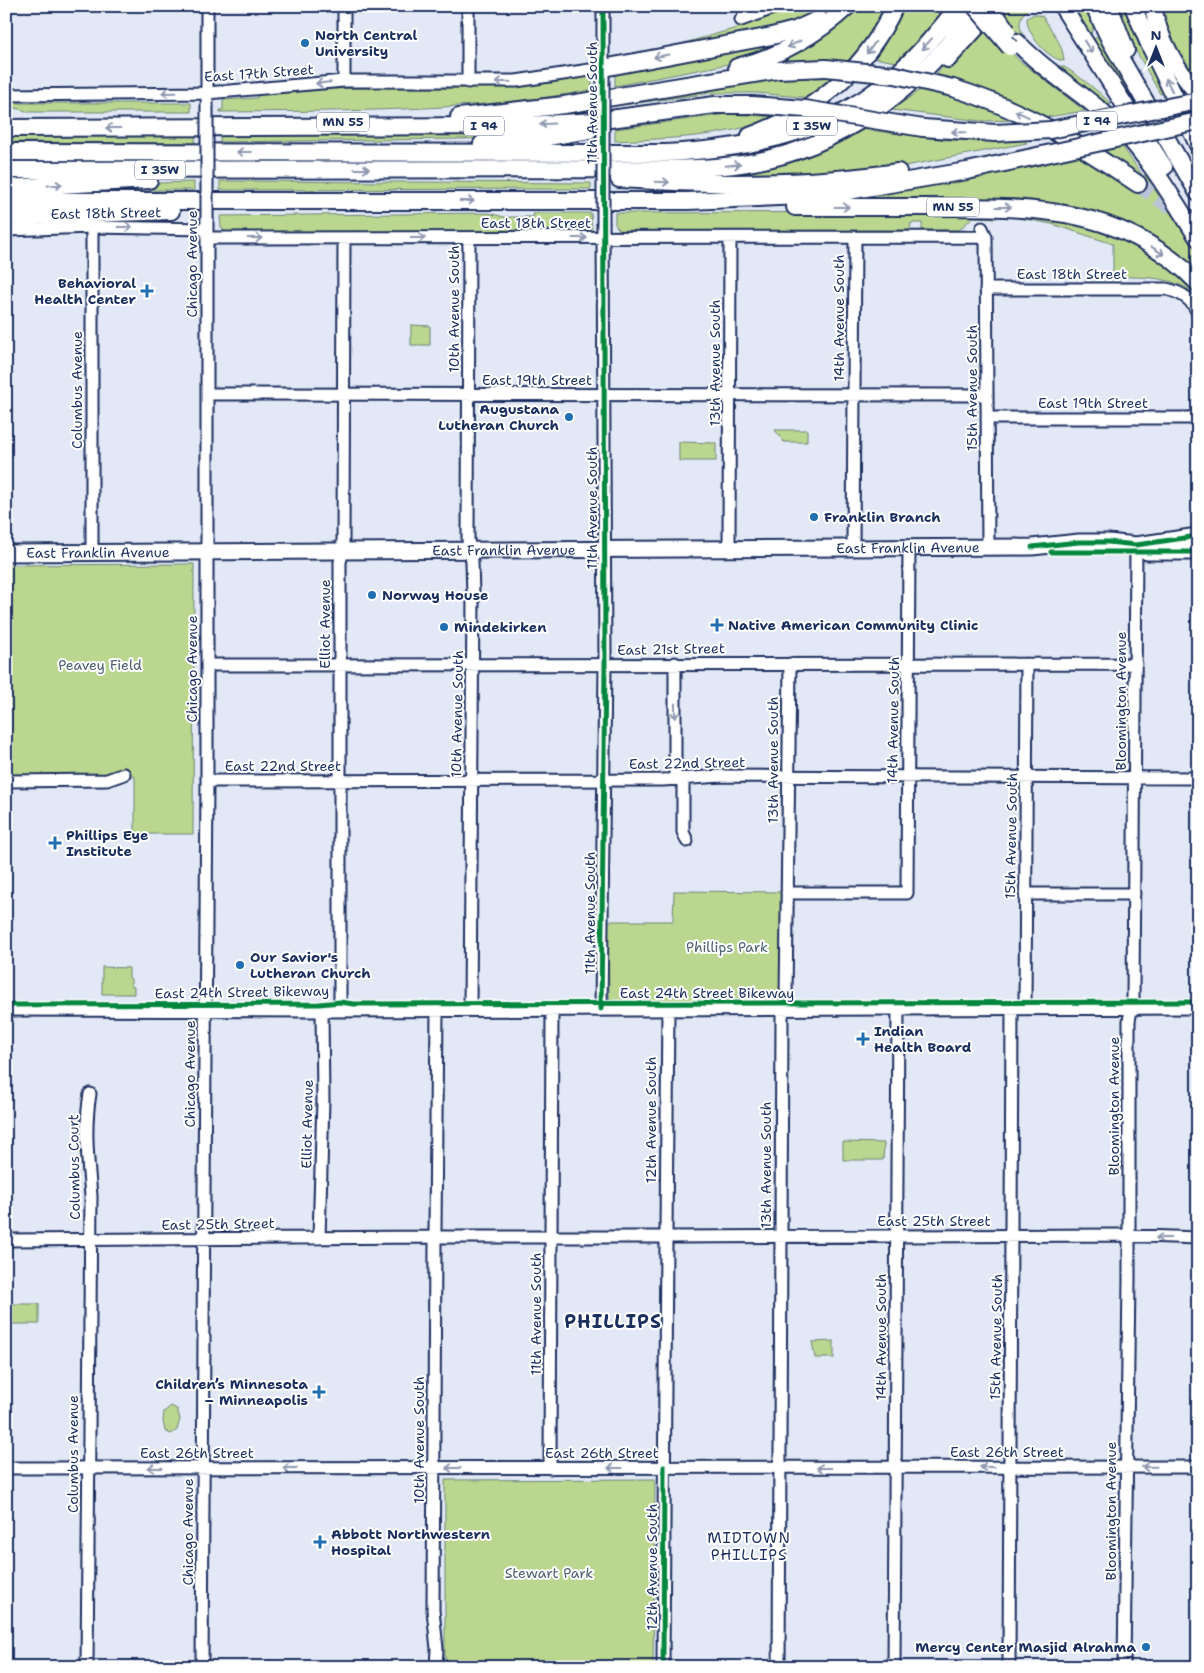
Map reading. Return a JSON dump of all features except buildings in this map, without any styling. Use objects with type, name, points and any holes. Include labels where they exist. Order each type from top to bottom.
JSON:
[{"type":"highway","points":[[603,72],[780,34],[809,24],[838,6]]},
{"type":"highway","points":[[564,105],[756,62],[814,34],[848,6]]},
{"type":"highway","points":[[623,153],[723,143],[747,137],[778,124],[823,97],[845,79],[874,44],[895,6]]},
{"type":"highway","name":"I 35W","points":[[6,152],[623,153],[698,151],[744,146],[794,132],[843,113],[878,90],[905,67],[958,6]]},
{"type":"highway","points":[[975,6],[1014,44],[1102,112],[1134,143],[1198,237]]},
{"type":"highway","name":"I 35W","points":[[6,170],[545,168],[669,170],[730,166],[784,155],[819,141],[854,123],[906,86],[937,57],[975,6]]},
{"type":"highway","points":[[990,6],[1014,44]]},
{"type":"highway","points":[[819,141],[855,126],[909,94],[944,63],[995,6]]},
{"type":"highway","points":[[1062,6],[1165,169],[1198,237]]},
{"type":"highway","points":[[1094,6],[1111,42],[1197,191]]},
{"type":"highway","points":[[1109,6],[1133,64],[1197,191]]},
{"type":"highway","points":[[1133,6],[1148,44],[1198,145]]},
{"type":"highway","points":[[1153,6],[1159,30],[1182,74],[1198,94]]},
{"type":"highway","points":[[1161,6],[1165,40]]},
{"type":"highway","name":"MN 55","points":[[214,128],[459,117],[564,105],[762,72],[826,68],[895,75],[953,88],[993,101],[1054,129],[1138,184]]},
{"type":"highway","name":"I 94","points":[[6,127],[214,128],[536,125],[602,120],[693,107],[752,106],[805,109],[923,128],[995,132],[1050,130],[1198,101]]},
{"type":"highway","points":[[293,152],[516,141],[570,134],[689,111],[752,106]]},
{"type":"highway","name":"I 94","points":[[6,201],[688,201],[824,195],[967,171],[1198,121]]},
{"type":"highway","points":[[545,168],[580,177],[609,179],[684,182],[765,182],[854,178],[957,164],[1028,158]]},
{"type":"highway","points":[[6,188],[313,169]]},
{"type":"highway","name":"MN 55","points":[[688,201],[733,207],[1016,207],[1059,211],[1107,225],[1134,236],[1164,254],[1198,283]]},
{"type":"highway","points":[[6,217],[401,202]]},
{"type":"main road","name":"East Franklin Avenue","points":[[1136,549],[1198,536]]},
{"type":"main road","name":"East Franklin Avenue","points":[[6,552],[1032,547],[1056,552],[1136,549],[1198,552]]},
{"type":"street","name":"Chicago Avenue","points":[[202,1667],[208,552],[207,6]]},
{"type":"street","points":[[344,6],[344,82]]},
{"type":"street","points":[[468,6],[468,82]]},
{"type":"street","name":"11th Avenue South","points":[[601,1009],[602,780],[605,665],[603,549],[603,6]]},
{"type":"street","points":[[749,6],[741,20],[779,6]]},
{"type":"street","name":"East 17th Street","points":[[6,95],[207,98],[344,82],[518,81],[603,72]]},
{"type":"street","name":"East 18th Street","points":[[6,230],[92,228],[207,229],[344,238],[854,238],[984,233]]},
{"type":"street","name":"Columbus Avenue","points":[[92,228],[92,552]]},
{"type":"street","name":"15th Avenue South","points":[[984,233],[988,548]]},
{"type":"street","name":"Elliot Avenue","points":[[340,1011],[340,562],[343,551],[344,238]]},
{"type":"street","name":"10th Avenue South","points":[[469,238],[468,534],[471,550],[472,665],[470,1010]]},
{"type":"street","name":"13th Avenue South","points":[[729,549],[730,238]]},
{"type":"street","name":"14th Avenue South","points":[[854,238],[854,548]]},
{"type":"street","name":"East 18th Street","points":[[986,289],[1158,289],[1176,291],[1190,301],[1198,314]]},
{"type":"street","name":"East 19th Street","points":[[207,394],[987,395]]},
{"type":"street","name":"East 19th Street","points":[[987,418],[1190,418],[1198,414]]},
{"type":"street","name":"14th Avenue South","points":[[787,893],[907,893],[909,548]]},
{"type":"street","name":"Bloomington Avenue","points":[[1124,1667],[1129,1236],[1129,1030],[1132,1008],[1134,894],[1136,549]]},
{"type":"street","points":[[675,663],[679,778],[684,832],[687,841]]},
{"type":"street","name":"13th Avenue South","points":[[779,1667],[782,1017],[785,1008],[790,664]]},
{"type":"street","name":"15th Avenue South","points":[[1025,1008],[1027,664]]},
{"type":"street","name":"East 21st Street","points":[[207,665],[1136,664]]},
{"type":"street","points":[[6,781],[107,780],[124,774]]},
{"type":"street","name":"East 22nd Street","points":[[207,781],[602,780],[789,777],[1198,778]]},
{"type":"street","points":[[1025,894],[1134,894]]},
{"type":"street","name":"14th Avenue South","points":[[894,1667],[898,1008]]},
{"type":"street","name":"15th Avenue South","points":[[1009,1667],[1012,1008]]},
{"type":"street","points":[[6,1010],[340,1011],[1198,1008]]},
{"type":"street","name":"10th Avenue South","points":[[436,1667],[437,1649],[433,1610],[437,1010]]},
{"type":"street","name":"11th Avenue South","points":[[550,1468],[552,1010]]},
{"type":"street","name":"12th Avenue South","points":[[663,1667],[668,1010]]},
{"type":"street","name":"Elliot Avenue","points":[[319,1238],[323,1100],[322,1011]]},
{"type":"street","name":"Columbus Court","points":[[89,1240],[91,1196],[86,1165],[86,1128],[90,1094]]},
{"type":"street","name":"East 25th Street","points":[[6,1240],[781,1236],[1129,1236],[1198,1238]]},
{"type":"street","name":"Columbus Avenue","points":[[87,1667],[89,1240]]},
{"type":"street","name":"East 26th Street","points":[[6,1468],[1198,1467]]},
{"type":"green space","points":[[795,6],[832,6],[804,23],[628,59],[744,26]]},
{"type":"green space","points":[[853,6],[888,6],[852,61],[801,60],[766,65]]},
{"type":"green space","points":[[898,6],[945,6],[928,29],[896,62],[868,57]]},
{"type":"green space","points":[[1000,6],[1032,6],[1024,13],[1020,20],[1020,28],[1024,37],[1011,27]]},
{"type":"green space","points":[[1067,6],[1085,6],[1094,25],[1090,37]]},
{"type":"green space","points":[[1115,6],[1130,6],[1168,92],[1160,94],[1129,38]]},
{"type":"green space","points":[[1164,6],[1198,6],[1198,87],[1176,58],[1166,25]]},
{"type":"green space","points":[[1034,14],[1042,16],[1053,32],[1061,48],[1064,61],[1051,56],[1034,38],[1027,18]]},
{"type":"green space","points":[[982,25],[1021,62],[1085,111],[1048,117],[990,92],[935,75]]},
{"type":"green space","points":[[807,34],[739,62],[615,86],[615,71]]},
{"type":"green space","points":[[1099,35],[1135,100],[1127,101],[1092,41]]},
{"type":"green space","points":[[1024,42],[1054,64],[1064,67],[1075,74],[1111,104],[1104,106]]},
{"type":"green space","points":[[592,75],[592,90],[499,103],[406,109],[220,112],[220,110],[223,110],[223,100],[257,98],[257,95],[357,88],[482,88],[537,84]]},
{"type":"green space","points":[[839,75],[811,98],[757,93],[712,93],[615,106],[615,99],[728,80]]},
{"type":"green space","points":[[924,87],[945,91],[1022,120],[981,121],[892,110]]},
{"type":"green space","points":[[6,103],[191,103],[191,112],[29,112],[12,107],[11,112],[6,112]]},
{"type":"green space","points":[[728,114],[779,117],[737,129],[698,136],[615,141],[615,129]]},
{"type":"green space","points":[[861,129],[946,140],[1023,140],[1027,143],[894,168],[710,180],[710,173]]},
{"type":"green space","points":[[510,134],[490,138],[461,139],[220,142],[220,136]]},
{"type":"green space","points":[[195,136],[195,143],[6,142],[6,137]]},
{"type":"green space","points":[[1122,146],[1143,176],[1142,177],[1102,150]]},
{"type":"green space","points":[[1084,154],[1134,189],[1145,175],[1198,254],[1198,278],[1121,223],[1070,205],[1024,199],[866,199],[866,197],[927,187]]},
{"type":"green space","points":[[220,181],[591,183],[591,189],[220,190]]},
{"type":"green space","points":[[194,182],[194,190],[85,190],[119,184]]},
{"type":"green space","points":[[1015,212],[1080,221],[1140,245],[1184,279],[1198,297],[1189,290],[1169,281],[1113,277],[1113,244],[1052,224],[998,214],[997,218],[973,217],[959,230],[922,230],[922,223],[911,223],[910,230],[620,231],[615,224],[615,213]]},
{"type":"green space","points":[[488,213],[504,217],[533,217],[534,213],[591,213],[592,233],[225,232],[221,227],[220,216]]},
{"type":"green space","points":[[411,325],[430,326],[430,345],[411,345]]},
{"type":"green space","points":[[775,430],[807,430],[807,442],[784,442]]},
{"type":"green space","points":[[679,442],[716,443],[716,461],[679,461]]},
{"type":"green space","name":"Peavey Field","points":[[194,564],[193,834],[135,834],[135,776],[6,776],[6,565]]},
{"type":"green space","name":"Phillips Park","points":[[674,891],[782,892],[780,1000],[611,1000],[609,997],[608,921],[673,921]]},
{"type":"green space","points":[[102,967],[129,968],[129,978],[131,979],[131,986],[134,987],[134,994],[102,994]]},
{"type":"green space","points":[[843,1142],[884,1143],[883,1160],[843,1160]]},
{"type":"green space","points":[[6,1304],[39,1304],[39,1324],[6,1324]]},
{"type":"green space","points":[[834,1341],[834,1358],[815,1358],[812,1342]]},
{"type":"green space","points":[[171,1406],[177,1409],[180,1419],[177,1430],[171,1434],[165,1431],[163,1421],[164,1412]]},
{"type":"green space","name":"Stewart Park","points":[[655,1479],[653,1667],[445,1667],[445,1480]]},
{"type":"tunnel","points":[[1138,184],[1183,215]]},
{"type":"cycle path","points":[[601,1009],[605,665],[603,6]]},
{"type":"cycle path","points":[[1032,547],[1079,542],[1108,542],[1136,545],[1198,536]]},
{"type":"cycle path","points":[[1051,552],[1198,552]]},
{"type":"cycle path","name":"East 24th Street Bikeway","points":[[6,1005],[319,1004],[340,1002],[354,1004],[1198,1002]]},
{"type":"cycle path","points":[[663,1667],[664,1467]]},
{"type":"place","name":"North Central University","points":[[305,43]]},
{"type":"place","name":"Behavioral Health Center","points":[[147,291]]},
{"type":"place","name":"Augustana Lutheran Church","points":[[569,417]]},
{"type":"place","name":"Franklin Branch","points":[[814,517]]},
{"type":"place","name":"Norway House","points":[[372,595]]},
{"type":"place","name":"Native American Community Clinic","points":[[717,625]]},
{"type":"place","name":"Mindekirken","points":[[444,627]]},
{"type":"place","name":"Phillips Eye Institute","points":[[55,843]]},
{"type":"place","name":"Our Savior's Lutheran Church","points":[[240,965]]},
{"type":"place","name":"Indian Health Board","points":[[863,1039]]},
{"type":"place","name":"Children’s Minnesota – Minneapolis","points":[[319,1392]]},
{"type":"place","name":"Abbott Northwestern Hospital","points":[[320,1542]]},
{"type":"place","name":"Mercy Center Masjid Alrahma","points":[[1146,1647]]},
{"type":"district","name":"PHILLIPS","points":[[613,1321]]},
{"type":"district","name":"MIDTOWN PHILLIPS","points":[[749,1546]]}]
